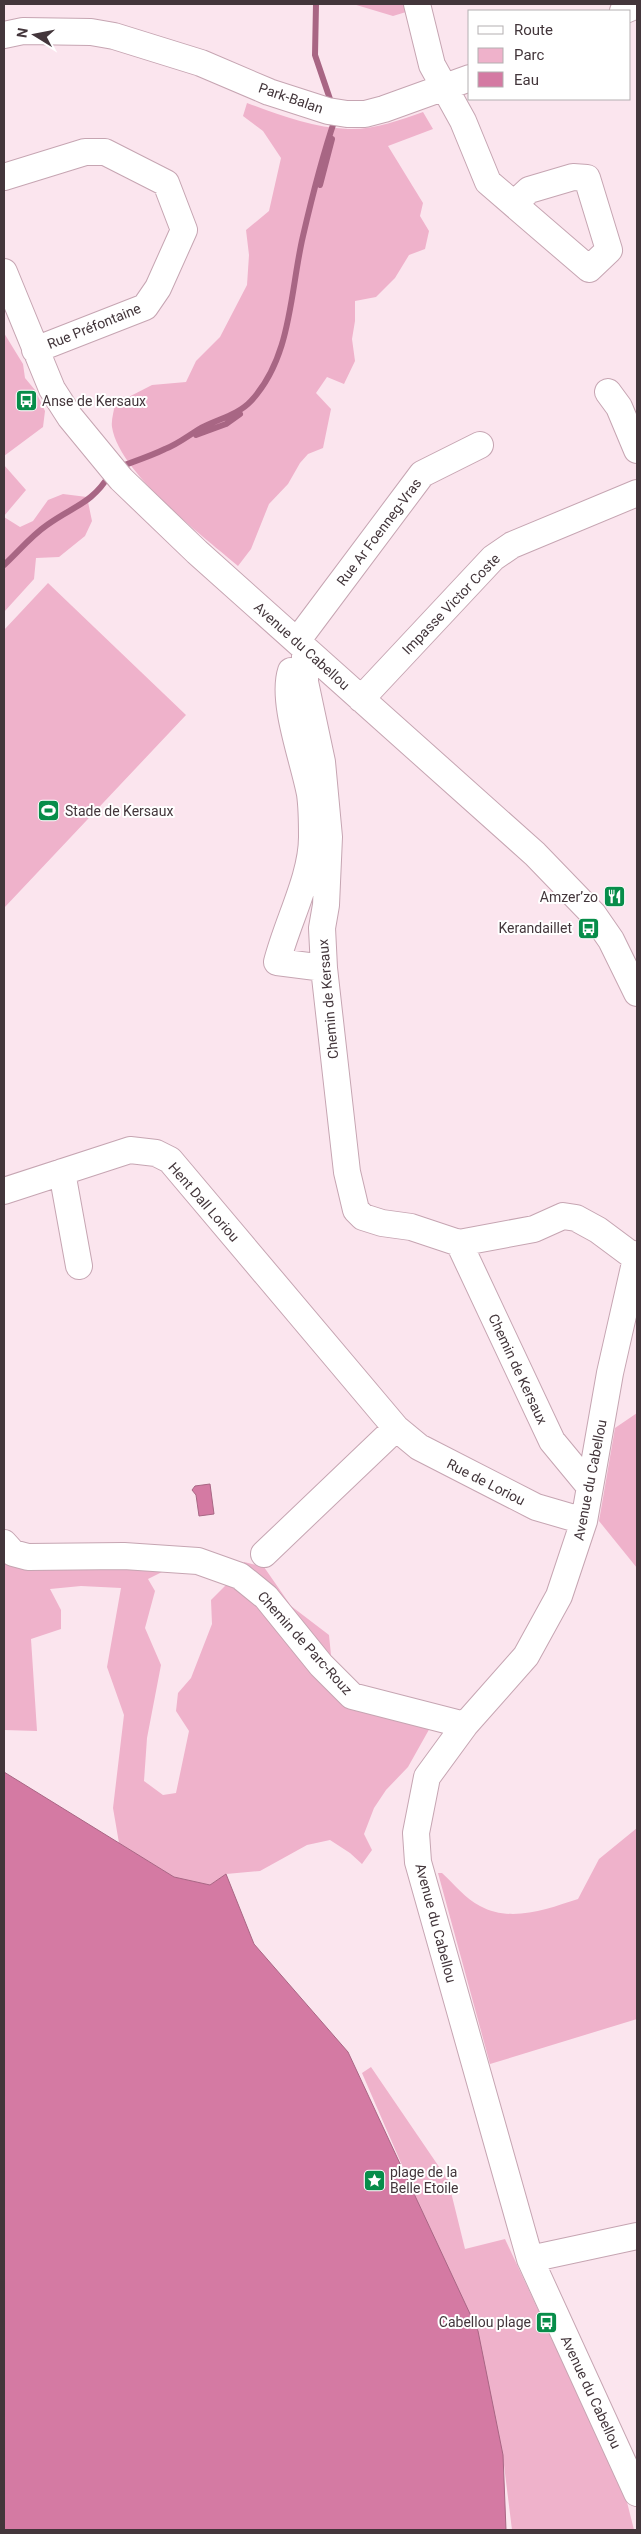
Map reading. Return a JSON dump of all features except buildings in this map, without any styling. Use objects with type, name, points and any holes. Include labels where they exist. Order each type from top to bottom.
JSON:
[{"type":"street","points":[[417,4],[432,65],[463,121],[488,182],[514,204]]},
{"type":"street","points":[[625,10],[637,5]]},
{"type":"street","name":"Park-Balan","points":[[4,35],[23,32],[91,32],[114,36],[201,63],[269,92],[328,111],[347,114],[365,114],[468,79]]},
{"type":"street","name":"Rue Préfontaine","points":[[4,177],[85,152],[105,152],[166,182],[184,230],[158,288],[145,307],[35,350]]},
{"type":"street","name":"Avenue du Cabellou","points":[[4,272],[52,389],[70,417],[121,479],[151,510],[535,854],[593,914],[611,940],[637,993]]},
{"type":"street","points":[[608,392],[619,407],[637,450]]},
{"type":"street","name":"Rue Ar Foenneg-Vras","points":[[324,968],[277,962],[284,932],[305,879],[312,839],[310,796],[288,693],[288,679],[301,645],[422,474],[480,445]]},
{"type":"street","name":"Impasse Victor Coste","points":[[361,699],[493,558],[512,545],[637,493]]},
{"type":"street","name":"Chemin de Kersaux","points":[[301,645],[305,682],[320,754],[329,837],[326,905],[322,928],[324,968],[347,1172],[356,1210],[363,1217],[382,1223],[410,1227],[459,1243],[534,1229],[563,1216],[576,1218],[598,1230],[637,1257]]},
{"type":"street","name":"Hent Dall Loriou","points":[[4,1191],[130,1150],[156,1154],[170,1160],[294,1307]]},
{"type":"street","points":[[62,1172],[79,1266]]},
{"type":"street","name":"Chemin de Kersaux","points":[[459,1243],[552,1441],[590,1487]]},
{"type":"street","name":"Avenue du Cabellou","points":[[637,1257],[610,1373],[584,1521],[559,1596],[526,1656],[464,1725],[427,1777],[416,1833],[418,1862],[530,2259],[637,2493]]},
{"type":"street","name":"Rue de Loriou","points":[[294,1307],[396,1428],[419,1447],[536,1507],[584,1521]]},
{"type":"street","points":[[264,1554],[396,1428]]},
{"type":"street","name":"Chemin de Parc-Rouz","points":[[4,1543],[13,1553],[28,1557],[124,1556],[198,1561],[240,1576],[266,1597],[321,1665],[352,1696],[464,1725]]},
{"type":"street","points":[[530,2259],[637,2236]]},
{"type":"green space","points":[[353,4],[432,4],[393,16]]},
{"type":"green space","points":[[247,103],[309,123],[348,129],[377,126],[423,112],[433,129],[388,146],[423,203],[420,216],[429,231],[425,249],[409,255],[395,278],[376,297],[355,301],[355,321],[352,339],[355,361],[344,384],[327,377],[316,393],[331,409],[323,448],[308,454],[300,463],[288,484],[269,504],[251,549],[238,566],[185,521],[146,483],[130,464],[118,445],[112,427],[112,418],[115,404],[152,385],[186,382],[196,361],[220,337],[247,285],[249,255],[246,230],[269,211],[281,158],[263,131],[243,116]]},
{"type":"green space","points":[[4,333],[23,364],[25,378],[35,390],[45,411],[43,427],[4,456]]},
{"type":"green space","points":[[4,465],[26,490],[4,516]]},
{"type":"green space","points":[[63,494],[87,497],[92,521],[85,536],[59,557],[36,558],[34,579],[4,612],[4,517],[20,527],[33,521],[48,500]]},
{"type":"green space","name":"Stade de Kersaux","points":[[48,583],[186,715],[4,908],[4,630]]},
{"type":"green space","points":[[637,1413],[637,1568],[599,1521],[615,1428]]},
{"type":"green space","points":[[4,1537],[17,1544],[180,1563],[148,1579],[155,1591],[145,1628],[161,1665],[147,1738],[144,1781],[163,1795],[176,1793],[189,1731],[176,1711],[178,1693],[191,1678],[212,1624],[211,1600],[228,1583],[244,1562],[264,1567],[291,1606],[329,1635],[332,1665],[355,1690],[431,1726],[408,1767],[386,1790],[374,1808],[364,1834],[372,1850],[362,1864],[350,1853],[330,1840],[307,1845],[260,1871],[226,1874],[210,1885],[174,1877],[119,1843],[113,1808],[124,1715],[107,1667],[121,1588],[81,1586],[50,1589],[61,1610],[61,1629],[31,1639],[37,1731],[4,1730]]},
{"type":"green space","points":[[637,1828],[637,2019],[490,2064],[438,1873],[442,1873],[465,1895],[480,1906],[504,1913],[529,1913],[578,1899],[599,1859]]},
{"type":"green space","points":[[371,2067],[448,2180],[465,2249],[505,2239],[626,2498],[634,2530],[512,2530],[504,2465],[476,2336],[362,2073]]},
{"type":"water","points":[[210,1484],[214,1514],[199,1516],[196,1495],[192,1490],[195,1486]]},
{"type":"water","points":[[4,1772],[174,1877],[210,1885],[226,1874],[254,1944],[348,2052],[478,2331],[503,2455],[506,2530],[4,2530]]},
{"type":"waterway","points":[[316,4],[315,55],[332,105]]},
{"type":"waterway","points":[[119,467],[170,447],[201,428],[240,410],[251,401],[264,384],[275,364],[288,323],[306,221],[335,119]]},
{"type":"waterway","points":[[320,185],[332,139]]},
{"type":"waterway","points":[[196,435],[226,424],[240,414]]},
{"type":"waterway","points":[[4,565],[41,529],[81,504],[96,492],[110,474]]},
{"type":"place","name":"Anse de Kersaux","points":[[26,401]]},
{"type":"place","name":"Stade de Kersaux","points":[[49,811]]},
{"type":"place","name":"Amzer’zo","points":[[614,897]]},
{"type":"place","name":"Kerandaillet","points":[[588,928]]},
{"type":"place","name":"plage de la Belle Etoile","points":[[374,2180]]},
{"type":"place","name":"Cabellou plage","points":[[547,2322]]}]
